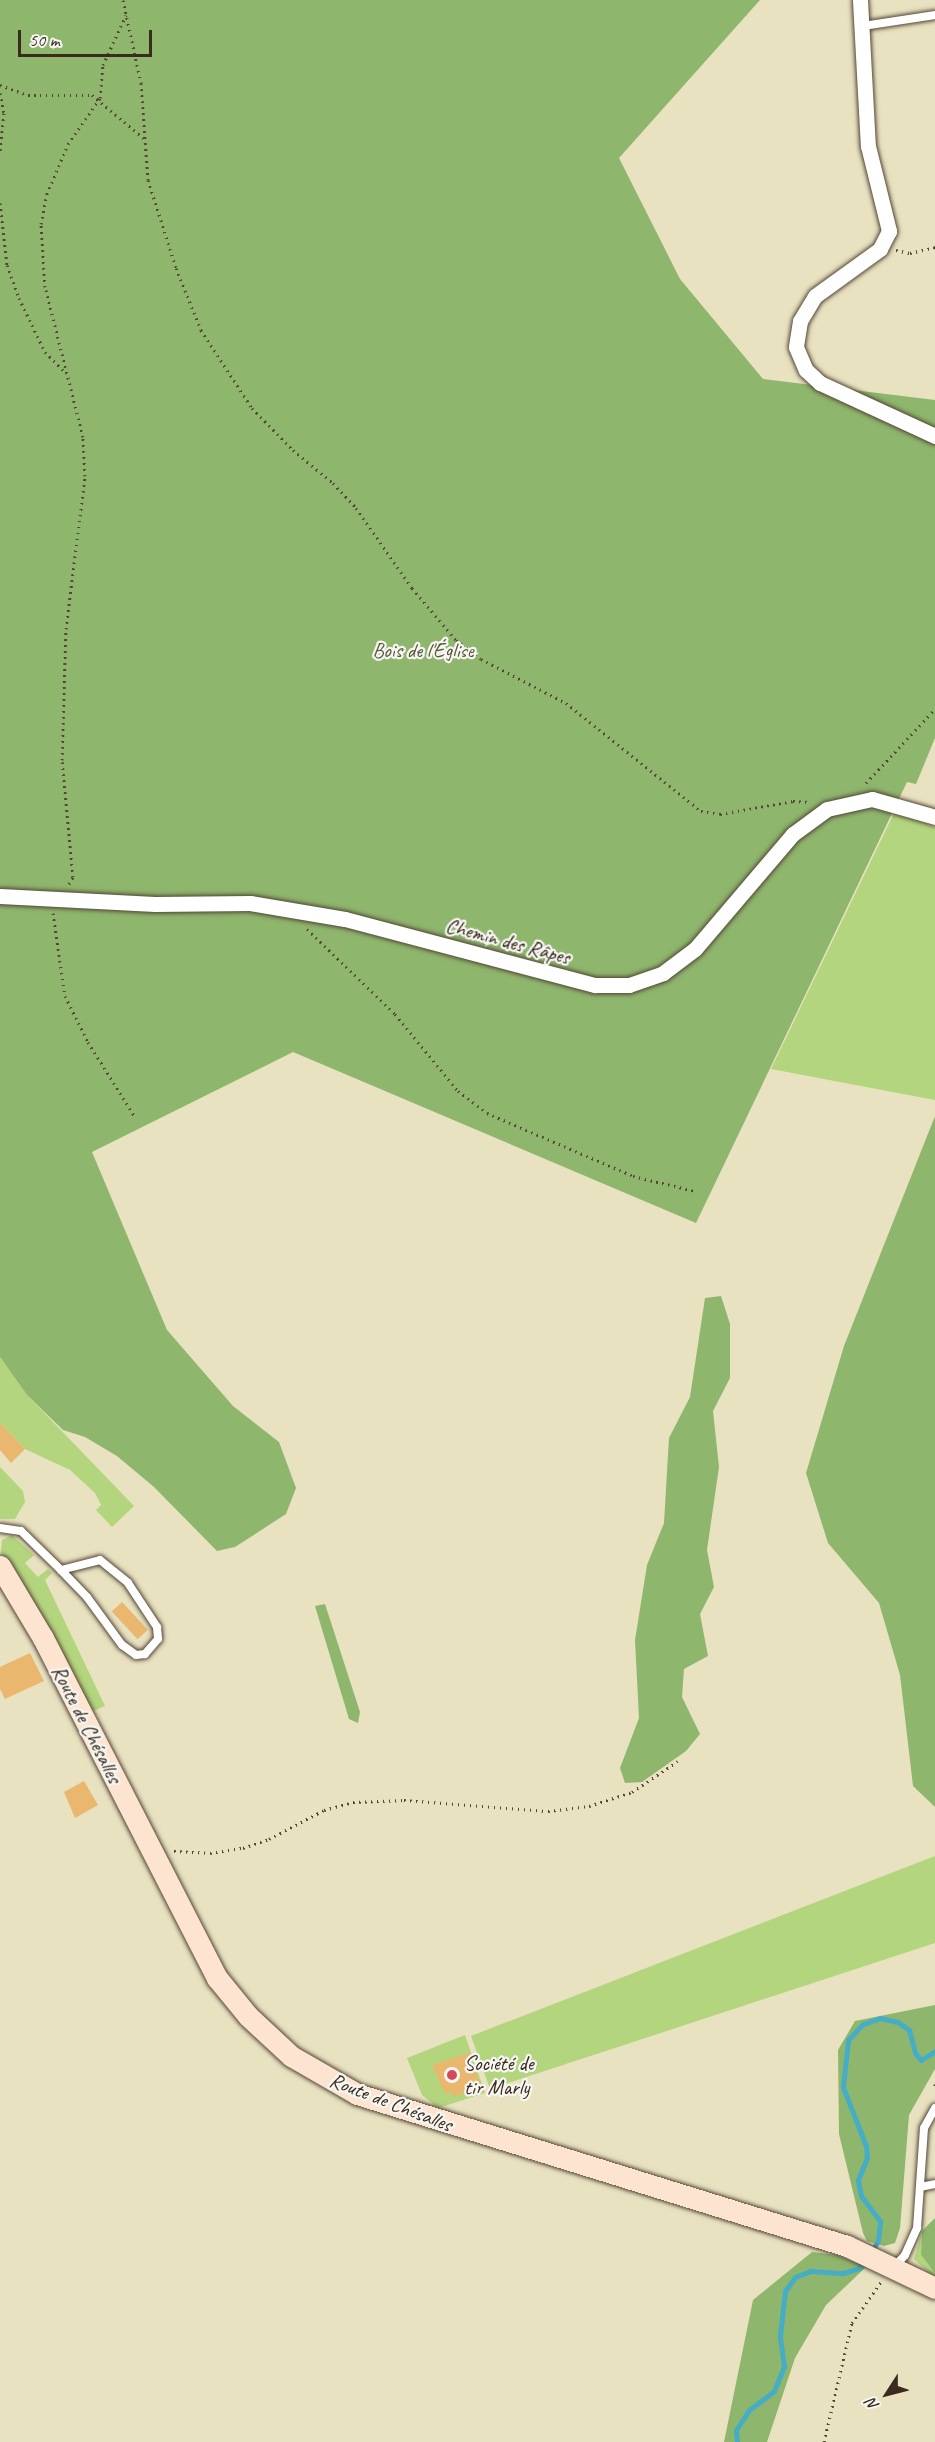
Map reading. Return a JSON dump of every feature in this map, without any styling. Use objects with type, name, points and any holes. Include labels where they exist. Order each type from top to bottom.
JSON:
[{"type":"street","points":[[860,0],[867,133],[889,226],[885,244],[828,283],[809,303],[797,330],[798,355],[806,370],[820,383],[935,436]]},
{"type":"street","name":"Chemin des Râpes","points":[[0,896],[62,897],[155,904],[250,903],[345,919],[576,981],[629,985],[663,973],[695,949],[793,834],[827,809],[862,800],[892,804],[935,817]]},
{"type":"street","name":"Route de Chésalles","points":[[0,1566],[43,1638],[217,1978],[248,2016],[291,2056],[323,2077],[357,2094],[477,2134],[847,2246],[935,2288]]},
{"type":"lane","points":[[863,26],[935,15]]},
{"type":"lane","points":[[0,1528],[21,1531],[61,1570],[129,1652],[136,1655],[151,1651],[158,1639],[157,1627],[147,1609],[110,1564],[100,1560],[61,1570]]},
{"type":"lane","points":[[888,2264],[905,2255],[917,2228],[924,2128],[935,2108]]},
{"type":"lane","points":[[920,2187],[935,2184]]},
{"type":"path","points":[[123,0],[141,83],[147,141],[148,180],[176,268],[201,330],[252,408],[356,508],[412,588],[456,640],[507,675],[566,703],[701,811],[720,814],[793,801],[827,809]]},
{"type":"path","points":[[126,13],[103,65],[99,98],[68,144],[47,194],[41,224],[45,287],[83,437],[85,476],[66,628],[62,760],[73,877],[52,914],[64,996],[88,1042],[135,1117]]},
{"type":"path","points":[[0,85],[28,94],[74,93],[99,98],[147,141]]},
{"type":"path","points":[[0,93],[4,113],[0,151]]},
{"type":"path","points":[[0,203],[7,265],[45,352],[67,374]]},
{"type":"path","points":[[885,244],[902,253],[935,247]]},
{"type":"path","points":[[862,800],[872,773],[935,709]]},
{"type":"path","points":[[294,910],[324,947],[395,1014],[458,1090],[487,1113],[633,1176],[695,1191]]},
{"type":"path","points":[[155,1856],[243,1848],[269,1839],[324,1810],[353,1802],[404,1800],[549,1811],[589,1806],[632,1792],[678,1761]]},
{"type":"path","points":[[824,2442],[852,2323],[888,2264]]},
{"type":"green space","name":"Bois de l'Église","points":[[0,0],[760,0],[619,158],[680,279],[763,379],[935,400],[935,738],[916,784],[907,782],[696,1223],[293,1052],[92,1152],[167,1330],[233,1406],[279,1442],[296,1488],[286,1514],[235,1547],[217,1551],[154,1487],[117,1456],[85,1437],[63,1430],[27,1395],[0,1357]]},
{"type":"green space","points":[[895,811],[935,827],[935,1100],[771,1069]]},
{"type":"green space","points":[[935,1116],[935,1807],[913,1786],[900,1675],[879,1603],[828,1543],[806,1473],[844,1346]]},
{"type":"green space","points":[[721,1296],[730,1324],[730,1378],[713,1411],[719,1467],[707,1550],[714,1587],[700,1614],[708,1656],[684,1669],[682,1697],[700,1734],[686,1751],[642,1782],[625,1783],[620,1768],[639,1718],[635,1640],[647,1565],[664,1523],[669,1438],[690,1397],[705,1298]]},
{"type":"green space","points":[[0,1357],[27,1395],[134,1506],[112,1527],[96,1510],[101,1505],[95,1493],[70,1470],[25,1449],[0,1423]]},
{"type":"green space","points":[[0,1467],[23,1491],[25,1502],[15,1519],[0,1519]]},
{"type":"green space","points":[[12,1535],[34,1555],[25,1563],[38,1577],[48,1569],[52,1573],[45,1580],[105,1706],[91,1712],[62,1653],[1,1552],[2,1540]]},
{"type":"green space","points":[[325,1604],[360,1712],[358,1723],[349,1719],[315,1606]]},
{"type":"green space","points":[[935,1856],[935,1943],[490,2089],[471,2036]]},
{"type":"green space","points":[[935,2005],[935,2069],[909,2115],[900,2228],[895,2243],[884,2246],[867,2241],[863,2233],[839,2134],[838,2050],[855,2021]]},
{"type":"green space","points":[[465,2035],[485,2093],[438,2108],[422,2095],[407,2058]]},
{"type":"green space","points":[[935,2218],[935,2273],[921,2255],[922,2231]]},
{"type":"green space","points":[[922,2231],[921,2255],[935,2273],[935,2279],[914,2259]]},
{"type":"green space","points":[[812,2252],[837,2255],[866,2267],[826,2305],[795,2358],[767,2442],[724,2442],[753,2300]]},
{"type":"building","points":[[0,1423],[25,1449],[11,1463],[0,1450]]},
{"type":"building","points":[[122,1602],[148,1630],[138,1639],[112,1612]]},
{"type":"building","points":[[30,1653],[44,1681],[5,1699],[0,1689],[0,1667]]},
{"type":"building","points":[[84,1781],[98,1805],[75,1818],[64,1792]]},
{"type":"building","points":[[469,2053],[481,2087],[453,2097],[451,2092],[445,2094],[432,2065]]},
{"type":"waterway","points":[[871,2252],[878,2241],[880,2221],[861,2196],[858,2180],[867,2158],[866,2146],[843,2087],[848,2040],[863,2024],[880,2018],[898,2022],[909,2030],[915,2053],[921,2060],[935,2051]]},
{"type":"waterway","points":[[737,2442],[736,2430],[749,2410],[774,2391],[784,2366],[780,2336],[785,2291],[795,2277],[811,2271],[843,2273],[859,2268],[866,2259]]},
{"type":"place","name":"Société de tir Marly","points":[[452,2075]]}]
